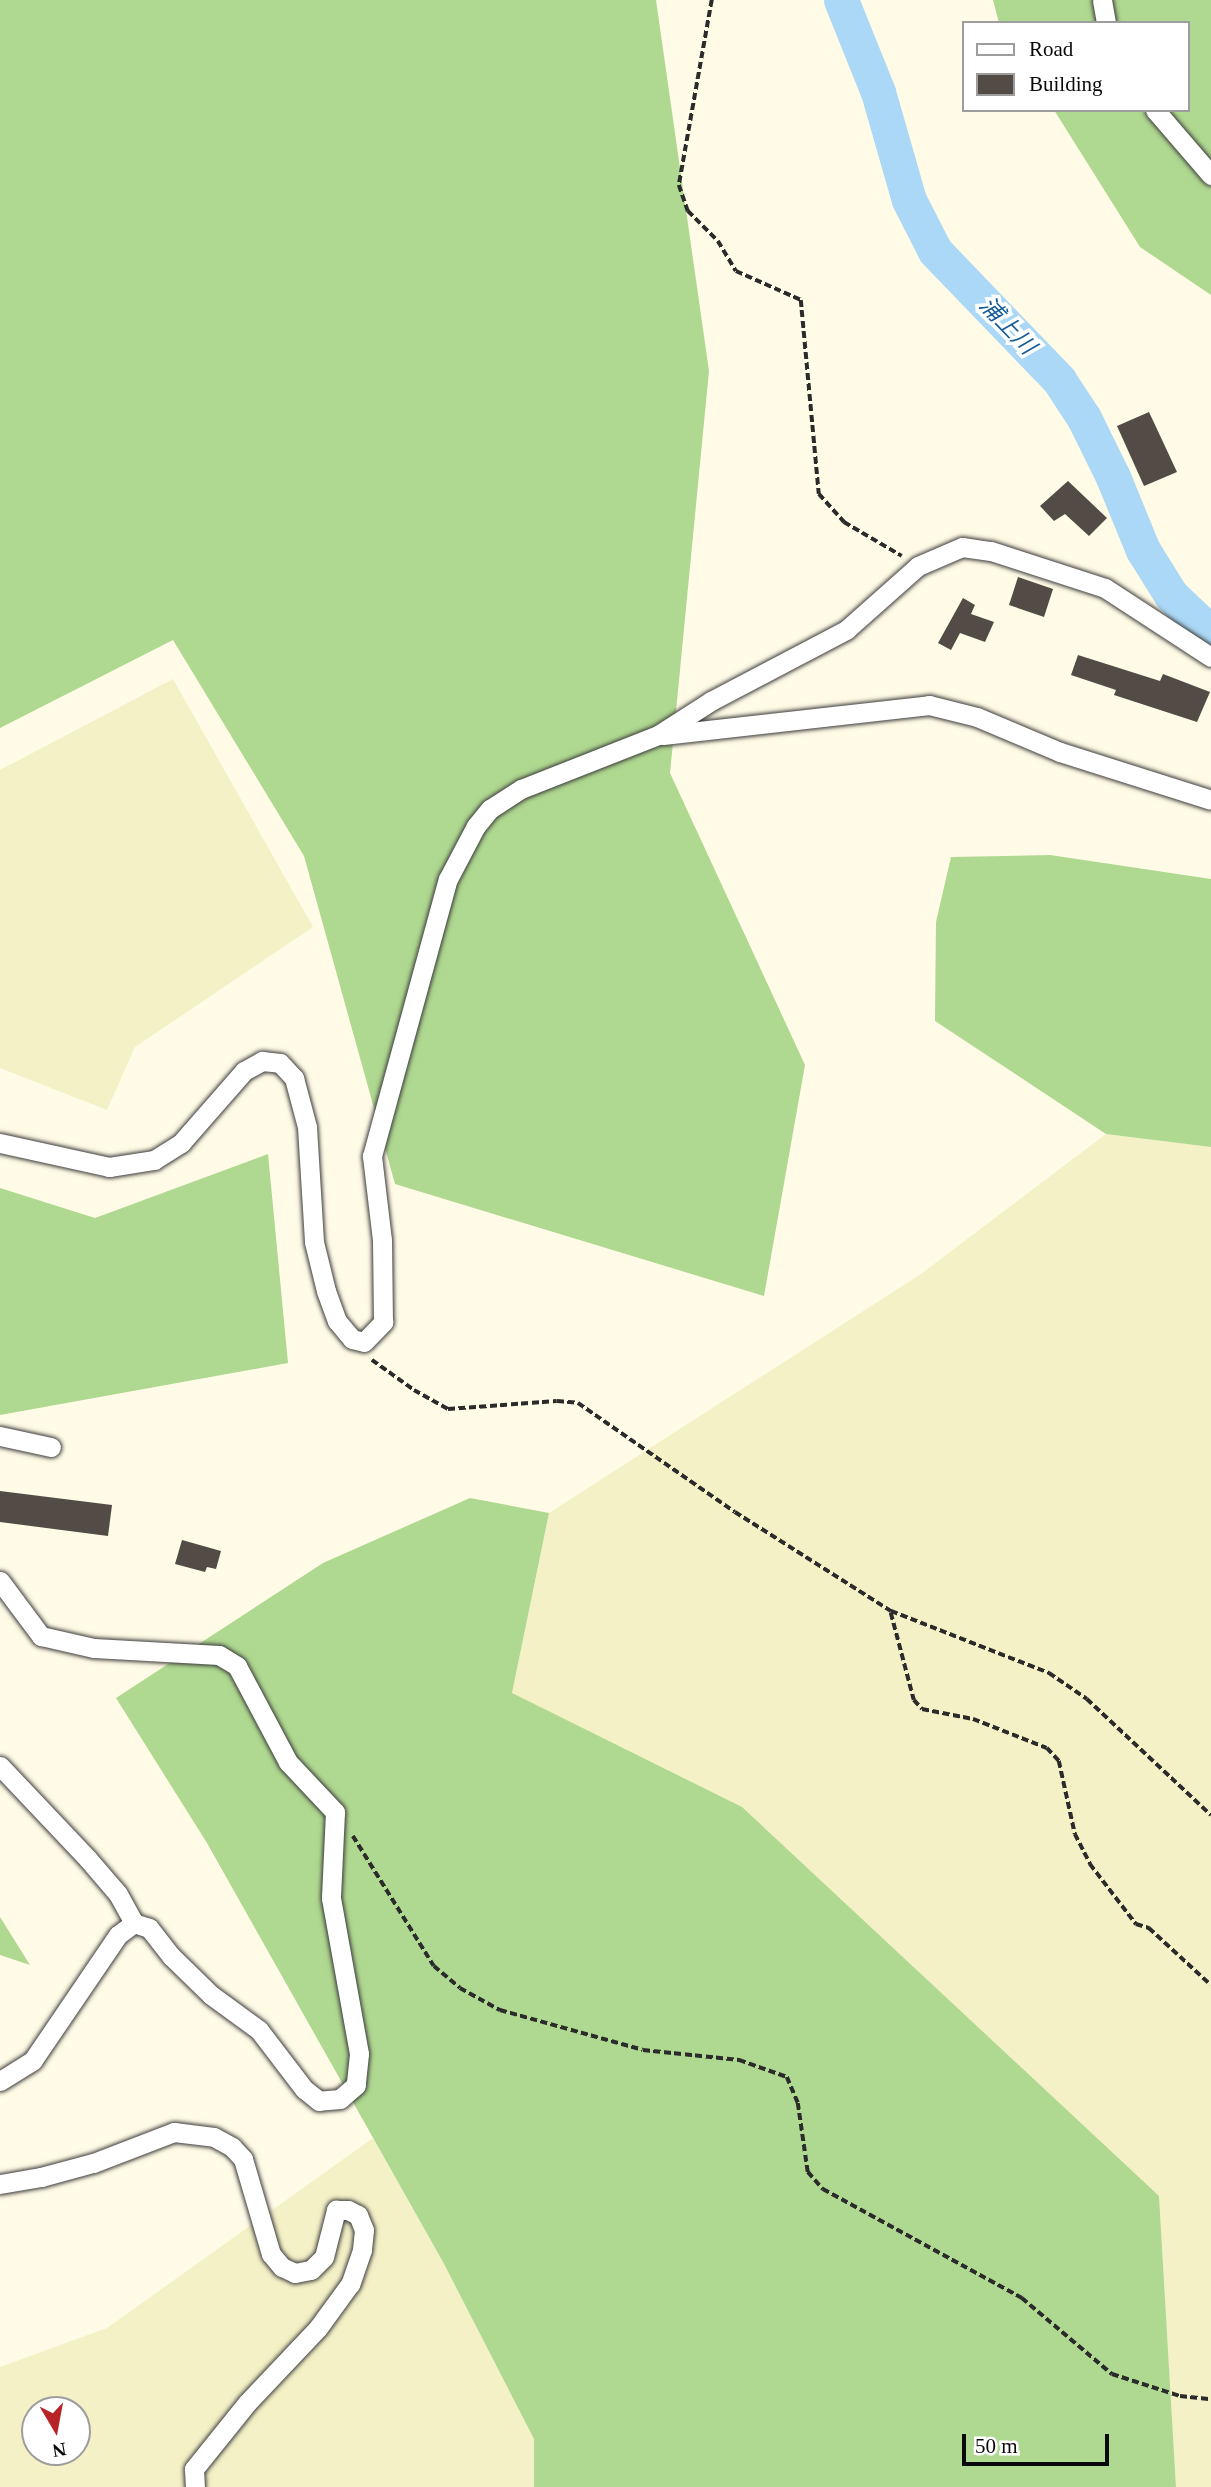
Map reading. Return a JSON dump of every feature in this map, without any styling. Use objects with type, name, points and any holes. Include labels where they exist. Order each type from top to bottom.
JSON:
[{"type":"street","points":[[1102,0],[1106,21]]},
{"type":"street","points":[[1157,112],[1211,175]]},
{"type":"street","points":[[0,1143],[109,1167],[154,1160],[181,1143],[244,1071],[262,1061],[280,1063],[294,1078],[307,1127],[314,1242],[326,1291],[337,1321],[352,1339],[364,1342],[383,1322],[382,1240],[372,1156],[448,879],[476,826],[491,809],[522,789],[658,736],[710,701],[846,630],[918,566],[962,547],[991,551],[1105,588],[1211,657]]},
{"type":"street","points":[[658,736],[929,705],[977,717],[1060,752],[1211,800]]},
{"type":"street","points":[[0,1436],[51,1447]]},
{"type":"street","points":[[0,1580],[41,1636],[94,1648],[219,1655],[237,1666],[288,1762],[335,1812],[331,1898],[359,2054],[356,2085],[340,2099],[319,2101],[304,2089],[259,2030],[211,1995],[171,1956],[149,1928],[134,1923],[118,1894],[96,1868],[0,1766]]},
{"type":"street","points":[[0,2081],[33,2060],[118,1935],[134,1923]]},
{"type":"street","points":[[0,2183],[41,2177],[93,2163],[174,2132],[214,2137],[232,2147],[243,2159],[271,2254],[282,2267],[295,2273],[311,2270],[324,2257],[336,2210],[348,2210],[358,2215],[364,2231],[362,2250],[350,2284],[317,2328],[247,2403],[194,2469],[195,2487]]},
{"type":"path","points":[[712,0],[679,185],[688,211],[718,241],[736,271],[801,300],[819,494],[844,522],[918,566]]},
{"type":"path","points":[[364,1342],[370,1359],[414,1390],[448,1409],[557,1401],[578,1403],[735,1512],[891,1611],[1049,1673],[1087,1699],[1211,1815]]},
{"type":"path","points":[[891,1611],[914,1699],[922,1709],[973,1719],[1047,1748],[1059,1762],[1075,1834],[1090,1864],[1136,1924],[1149,1928],[1211,1985]]},
{"type":"path","points":[[335,1812],[362,1848],[434,1966],[460,1988],[500,2010],[643,2050],[738,2060],[787,2077],[798,2103],[808,2172],[823,2189],[1022,2298],[1112,2374],[1180,2396],[1211,2399]]},
{"type":"shaded area","points":[[173,679],[313,927],[135,1047],[107,1110],[0,1068],[0,770]]},
{"type":"shaded area","points":[[1106,1134],[1211,1147],[1211,2487],[1176,2487],[1159,2196],[512,1693],[549,1513],[921,1274]]},
{"type":"shaded area","points":[[373,2138],[443,2262],[534,2439],[534,2487],[0,2487],[0,2367],[107,2328]]},
{"type":"green space","points":[[0,0],[656,0],[709,371],[670,773],[805,1065],[764,1296],[395,1184],[304,856],[173,640],[0,728]]},
{"type":"green space","points":[[993,0],[1211,0],[1211,295],[1140,247],[1055,112],[1190,112],[1190,21],[998,21]]},
{"type":"green space","points":[[1050,855],[1211,879],[1211,1147],[1106,1134],[935,1021],[936,922],[951,857]]},
{"type":"green space","points":[[268,1154],[288,1363],[0,1415],[0,1188],[95,1218]]},
{"type":"green space","points":[[470,1498],[549,1513],[512,1693],[742,1807],[1159,2196],[1176,2487],[534,2487],[534,2439],[443,2262],[207,1843],[116,1698],[323,1563]]},
{"type":"green space","points":[[0,1917],[30,1965],[0,1955]]},
{"type":"building","points":[[1149,412],[1177,472],[1144,486],[1117,426]]},
{"type":"building","points":[[1068,481],[1107,518],[1089,536],[1065,514],[1054,521],[1040,506]]},
{"type":"building","points":[[1018,577],[1053,589],[1044,617],[1009,605]]},
{"type":"building","points":[[963,598],[975,605],[971,614],[994,622],[985,642],[960,633],[951,650],[938,643]]},
{"type":"building","points":[[1078,655],[1160,681],[1163,674],[1210,692],[1197,722],[1114,695],[1116,690],[1071,675]]},
{"type":"building","points":[[0,1491],[112,1505],[108,1536],[0,1522]]},
{"type":"building","points":[[182,1540],[221,1551],[216,1569],[207,1567],[205,1572],[175,1564]]},
{"type":"waterway","name":"浦上川","points":[[841,0],[878,92],[909,200],[935,251],[1059,380],[1084,418],[1113,477],[1143,550],[1171,595],[1211,633]]}]
